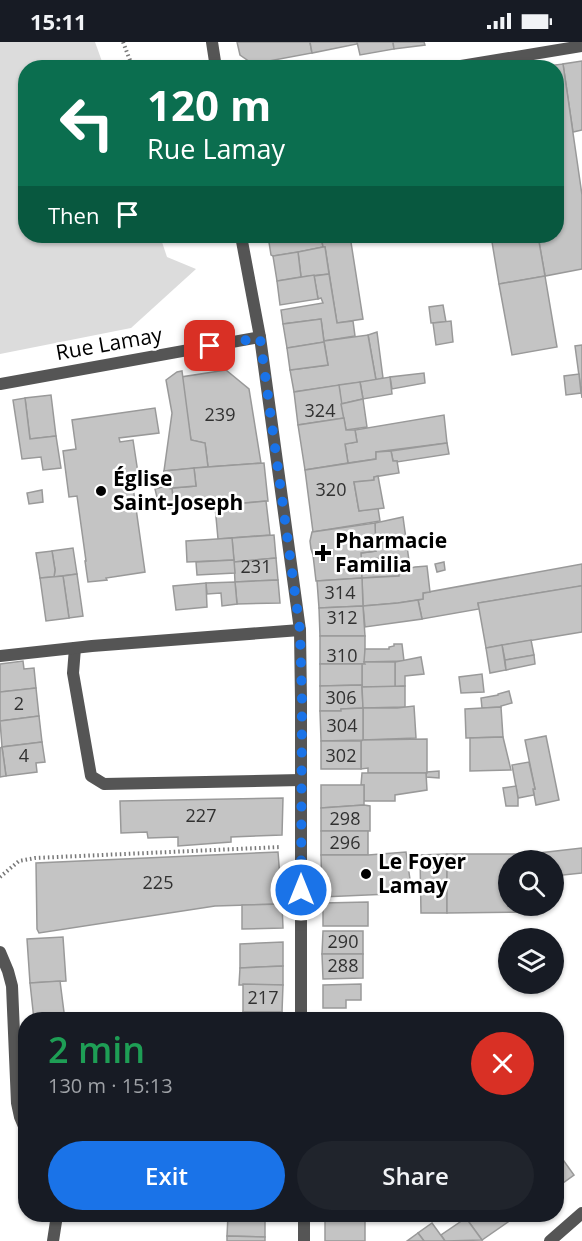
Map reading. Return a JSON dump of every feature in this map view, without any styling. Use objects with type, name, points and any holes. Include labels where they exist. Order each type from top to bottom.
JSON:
[{"type":"street","points":[[212,42],[215,60]]},
{"type":"street","points":[[497,60],[582,46]]},
{"type":"street","points":[[242,243],[260,338],[300,630],[302,1012]]},
{"type":"street","name":"Rue Lamay","points":[[0,384],[260,338]]},
{"type":"street","points":[[0,656],[300,630]]},
{"type":"street","points":[[75,648],[73,673],[91,776],[104,784],[301,780]]},
{"type":"street","points":[[0,952],[12,986],[18,1108]]},
{"type":"street","points":[[550,1241],[582,1213]]},
{"type":"street","points":[[52,1241],[56,1222]]},
{"type":"street","points":[[304,1222],[304,1241]]},
{"type":"path","points":[[123,42],[130,60]]},
{"type":"path","points":[[0,877],[20,861],[35,858],[301,846]]},
{"type":"shaded area","points":[[0,42],[95,42],[101,60],[18,60],[18,243],[162,243],[167,257],[196,269],[131,328],[0,354]]},
{"type":"building","points":[[237,42],[310,42],[312,53],[274,60],[247,60],[240,55]]},
{"type":"building","points":[[310,42],[357,42],[357,44],[312,53]]},
{"type":"building","points":[[357,42],[393,42],[394,49],[360,55]]},
{"type":"building","points":[[393,42],[424,42],[425,45],[394,49]]},
{"type":"building","points":[[582,61],[582,130],[573,132],[564,71],[564,64]]},
{"type":"building","points":[[564,71],[582,195],[582,269],[545,276],[539,243],[564,243]]},
{"type":"building","points":[[269,243],[322,243],[323,247],[271,255]]},
{"type":"building","points":[[322,243],[351,243],[363,319],[337,323],[325,247]]},
{"type":"building","points":[[492,243],[539,243],[545,276],[499,284]]},
{"type":"building","points":[[325,247],[329,274],[301,277],[298,252]]},
{"type":"building","points":[[298,252],[301,277],[277,281],[273,256]]},
{"type":"building","points":[[329,274],[337,323],[353,321],[355,336],[324,341],[321,319],[283,324],[281,310],[323,303],[321,298],[318,299],[314,276]]},
{"type":"building","points":[[314,275],[318,299],[280,305],[277,281]]},
{"type":"building","points":[[545,276],[557,347],[512,355],[499,284]]},
{"type":"building","points":[[443,305],[446,322],[431,323],[429,307]]},
{"type":"building","points":[[321,319],[324,342],[287,348],[283,324]]},
{"type":"building","points":[[451,321],[453,342],[436,345],[433,323]]},
{"type":"building","points":[[377,332],[383,378],[376,380],[368,335]]},
{"type":"building","points":[[368,335],[376,380],[294,392],[290,370],[328,365],[324,341]]},
{"type":"building","points":[[324,342],[328,365],[290,370],[287,348]]},
{"type":"building","points":[[582,345],[582,398],[575,346]]},
{"type":"building","points":[[226,370],[249,389],[261,463],[208,467],[205,443],[191,440],[181,377]]},
{"type":"building","points":[[182,371],[191,440],[205,443],[208,467],[164,471],[172,413],[166,380]]},
{"type":"building","points":[[424,373],[425,383],[392,389],[390,377]]},
{"type":"building","points":[[579,374],[581,393],[566,395],[564,376]]},
{"type":"building","points":[[390,377],[392,394],[363,399],[360,382]]},
{"type":"building","points":[[360,382],[363,399],[341,404],[339,385]]},
{"type":"building","points":[[339,385],[344,418],[298,425],[294,392]]},
{"type":"building","points":[[51,395],[56,436],[30,439],[25,398]]},
{"type":"building","points":[[25,398],[30,439],[56,436],[61,468],[43,470],[41,457],[22,459],[13,400]]},
{"type":"building","points":[[363,399],[367,427],[346,430],[341,404]]},
{"type":"building","name":"Église Saint-Joseph","points":[[155,408],[159,433],[119,438],[120,442],[133,440],[140,486],[133,487],[145,572],[88,582],[77,496],[69,497],[63,451],[76,449],[72,420]]},
{"type":"building","points":[[444,415],[447,443],[376,452],[376,459],[348,463],[345,444],[357,442],[355,430]]},
{"type":"building","points":[[344,418],[346,430],[355,430],[357,442],[345,444],[348,463],[305,470],[298,425]]},
{"type":"building","points":[[447,443],[449,454],[393,461],[391,451]]},
{"type":"building","points":[[391,451],[393,461],[397,461],[399,473],[374,477],[374,480],[370,481],[354,482],[359,511],[378,508],[380,521],[313,532],[305,470],[376,459],[376,452]]},
{"type":"building","points":[[264,463],[268,501],[174,508],[172,488],[196,486],[194,468]]},
{"type":"building","points":[[194,468],[196,486],[172,489],[162,487],[164,471]]},
{"type":"building","points":[[378,476],[384,508],[359,511],[354,482],[374,480],[374,477]]},
{"type":"building","points":[[162,487],[172,489],[174,508],[160,510],[155,489]]},
{"type":"building","points":[[42,490],[43,502],[29,504],[27,493]]},
{"type":"building","points":[[266,501],[270,535],[218,539],[215,506]]},
{"type":"building","points":[[403,517],[410,568],[399,571],[394,557],[361,560],[361,553],[376,551],[375,523]]},
{"type":"building","points":[[375,523],[376,551],[361,553],[362,578],[316,581],[310,541],[312,532]]},
{"type":"building","points":[[274,535],[276,558],[234,562],[232,538]]},
{"type":"building","points":[[232,538],[234,560],[187,562],[186,541]]},
{"type":"building","points":[[73,548],[77,574],[54,577],[52,551]]},
{"type":"building","points":[[52,551],[54,577],[40,578],[36,553]]},
{"type":"building","points":[[394,557],[399,576],[362,578],[361,560]]},
{"type":"building","points":[[276,558],[278,580],[235,582],[234,562]]},
{"type":"building","points":[[234,560],[235,573],[197,575],[196,562]]},
{"type":"building","points":[[444,562],[445,570],[437,572],[435,564]]},
{"type":"building","points":[[582,564],[582,586],[478,603],[479,609],[422,619],[418,600],[423,599],[423,593]]},
{"type":"building","points":[[427,566],[430,592],[423,593],[423,599],[363,606],[362,578],[399,576],[399,571]]},
{"type":"building","points":[[77,574],[83,616],[69,618],[63,576]]},
{"type":"building","points":[[63,576],[69,618],[46,621],[40,578]]},
{"type":"building","points":[[362,578],[363,606],[319,608],[317,581]]},
{"type":"building","points":[[278,580],[280,603],[237,604],[235,582]]},
{"type":"building","points":[[235,582],[237,604],[222,606],[221,593],[207,594],[206,583]]},
{"type":"building","points":[[206,583],[207,607],[176,610],[173,586]]},
{"type":"building","points":[[582,586],[582,632],[486,648],[478,603]]},
{"type":"building","points":[[418,600],[422,619],[365,627],[363,606]]},
{"type":"building","points":[[363,606],[365,636],[320,636],[319,608]]},
{"type":"building","points":[[320,636],[365,636],[365,664],[320,664]]},
{"type":"building","points":[[531,640],[534,655],[505,660],[502,645]]},
{"type":"building","points":[[394,644],[402,644],[404,661],[364,662],[365,649],[389,649]]},
{"type":"building","points":[[502,645],[506,670],[490,673],[486,648]]},
{"type":"building","points":[[534,655],[535,664],[506,670],[505,660]]},
{"type":"building","points":[[421,657],[424,674],[405,676],[405,686],[395,687],[395,662]]},
{"type":"building","points":[[23,661],[24,669],[34,668],[36,688],[0,692],[0,664]]},
{"type":"building","points":[[364,662],[395,662],[395,687],[362,687],[362,664],[365,664]]},
{"type":"building","points":[[320,664],[362,664],[362,685],[320,686]]},
{"type":"building","points":[[482,674],[484,692],[461,693],[459,677]]},
{"type":"building","points":[[362,685],[363,708],[320,711],[320,686]]},
{"type":"building","points":[[405,686],[405,707],[363,708],[362,687]]},
{"type":"building","points":[[36,688],[39,716],[0,721],[0,692]]},
{"type":"building","points":[[509,691],[512,703],[501,707],[482,708],[481,698]]},
{"type":"building","points":[[414,706],[416,738],[363,740],[363,708]]},
{"type":"building","points":[[501,707],[503,737],[466,738],[465,709]]},
{"type":"building","points":[[363,708],[363,740],[321,741],[320,711]]},
{"type":"building","points":[[39,716],[42,742],[2,747],[0,721]]},
{"type":"building","points":[[546,736],[559,800],[536,805],[525,740]]},
{"type":"building","points":[[503,737],[511,770],[470,771],[470,738]]},
{"type":"building","points":[[427,739],[427,773],[368,773],[368,768],[361,769],[361,741],[363,740]]},
{"type":"building","points":[[321,741],[361,741],[361,769],[321,769]]},
{"type":"building","points":[[42,742],[45,762],[36,763],[37,772],[6,776],[2,747]]},
{"type":"building","points":[[2,747],[6,776],[0,777],[0,748]]},
{"type":"building","points":[[529,762],[535,789],[533,789],[534,795],[518,798],[512,765]]},
{"type":"building","points":[[439,771],[439,778],[426,777],[427,772]]},
{"type":"building","points":[[362,773],[426,773],[427,790],[395,795],[395,801],[364,801],[364,785],[361,785]]},
{"type":"building","points":[[321,785],[364,785],[364,805],[321,808]]},
{"type":"building","points":[[516,786],[518,806],[506,806],[503,788]]},
{"type":"building","points":[[283,798],[282,835],[231,837],[231,842],[178,846],[178,837],[148,838],[147,832],[121,833],[120,801]]},
{"type":"building","points":[[370,806],[370,831],[321,831],[321,808]]},
{"type":"building","points":[[321,831],[368,831],[368,855],[321,855]]},
{"type":"building","points":[[582,848],[582,873],[564,875],[564,850]]},
{"type":"building","points":[[278,852],[282,904],[215,906],[39,933],[37,929],[36,863]]},
{"type":"building","name":"Le Foyer Lamay","points":[[406,852],[412,893],[322,897],[321,855]]},
{"type":"building","points":[[447,854],[447,913],[421,913],[420,855]]},
{"type":"building","points":[[447,854],[498,854],[498,912],[447,913]]},
{"type":"building","points":[[368,902],[368,926],[323,926],[323,903]]},
{"type":"building","points":[[282,904],[283,928],[242,929],[242,905]]},
{"type":"building","points":[[323,931],[363,931],[363,954],[322,954]]},
{"type":"building","points":[[63,937],[66,981],[30,983],[27,939]]},
{"type":"building","points":[[283,942],[283,966],[240,968],[240,944]]},
{"type":"building","points":[[322,954],[363,954],[363,978],[323,979]]},
{"type":"building","points":[[283,966],[283,985],[239,985],[240,968]]},
{"type":"building","points":[[60,981],[64,1012],[33,1012],[30,983]]},
{"type":"building","points":[[243,984],[283,985],[282,1012],[243,1012]]},
{"type":"building","points":[[361,984],[361,1000],[346,1000],[346,1008],[323,1008],[323,985]]},
{"type":"building","points":[[564,1161],[574,1175],[564,1182]]},
{"type":"building","points":[[228,1222],[265,1222],[265,1237],[227,1236]]},
{"type":"building","points":[[325,1222],[365,1222],[365,1241],[325,1241]]},
{"type":"building","points":[[460,1222],[469,1222],[482,1240],[445,1241],[441,1235]]},
{"type":"building","points":[[469,1222],[508,1222],[482,1240]]},
{"type":"building","points":[[432,1223],[445,1241],[424,1241],[418,1233]]},
{"type":"building","points":[[418,1233],[424,1241],[407,1241]]},
{"type":"building","points":[[227,1236],[265,1237],[265,1241],[227,1241]]},
{"type":"place","name":"Église Saint-Joseph","points":[[101,491]]},
{"type":"place","name":"Pharmacie Familia","points":[[323,553]]},
{"type":"place","name":"Le Foyer Lamay","points":[[366,874]]},
{"type":"route","points":[[210,346],[260,338],[300,630],[301,890]]}]
